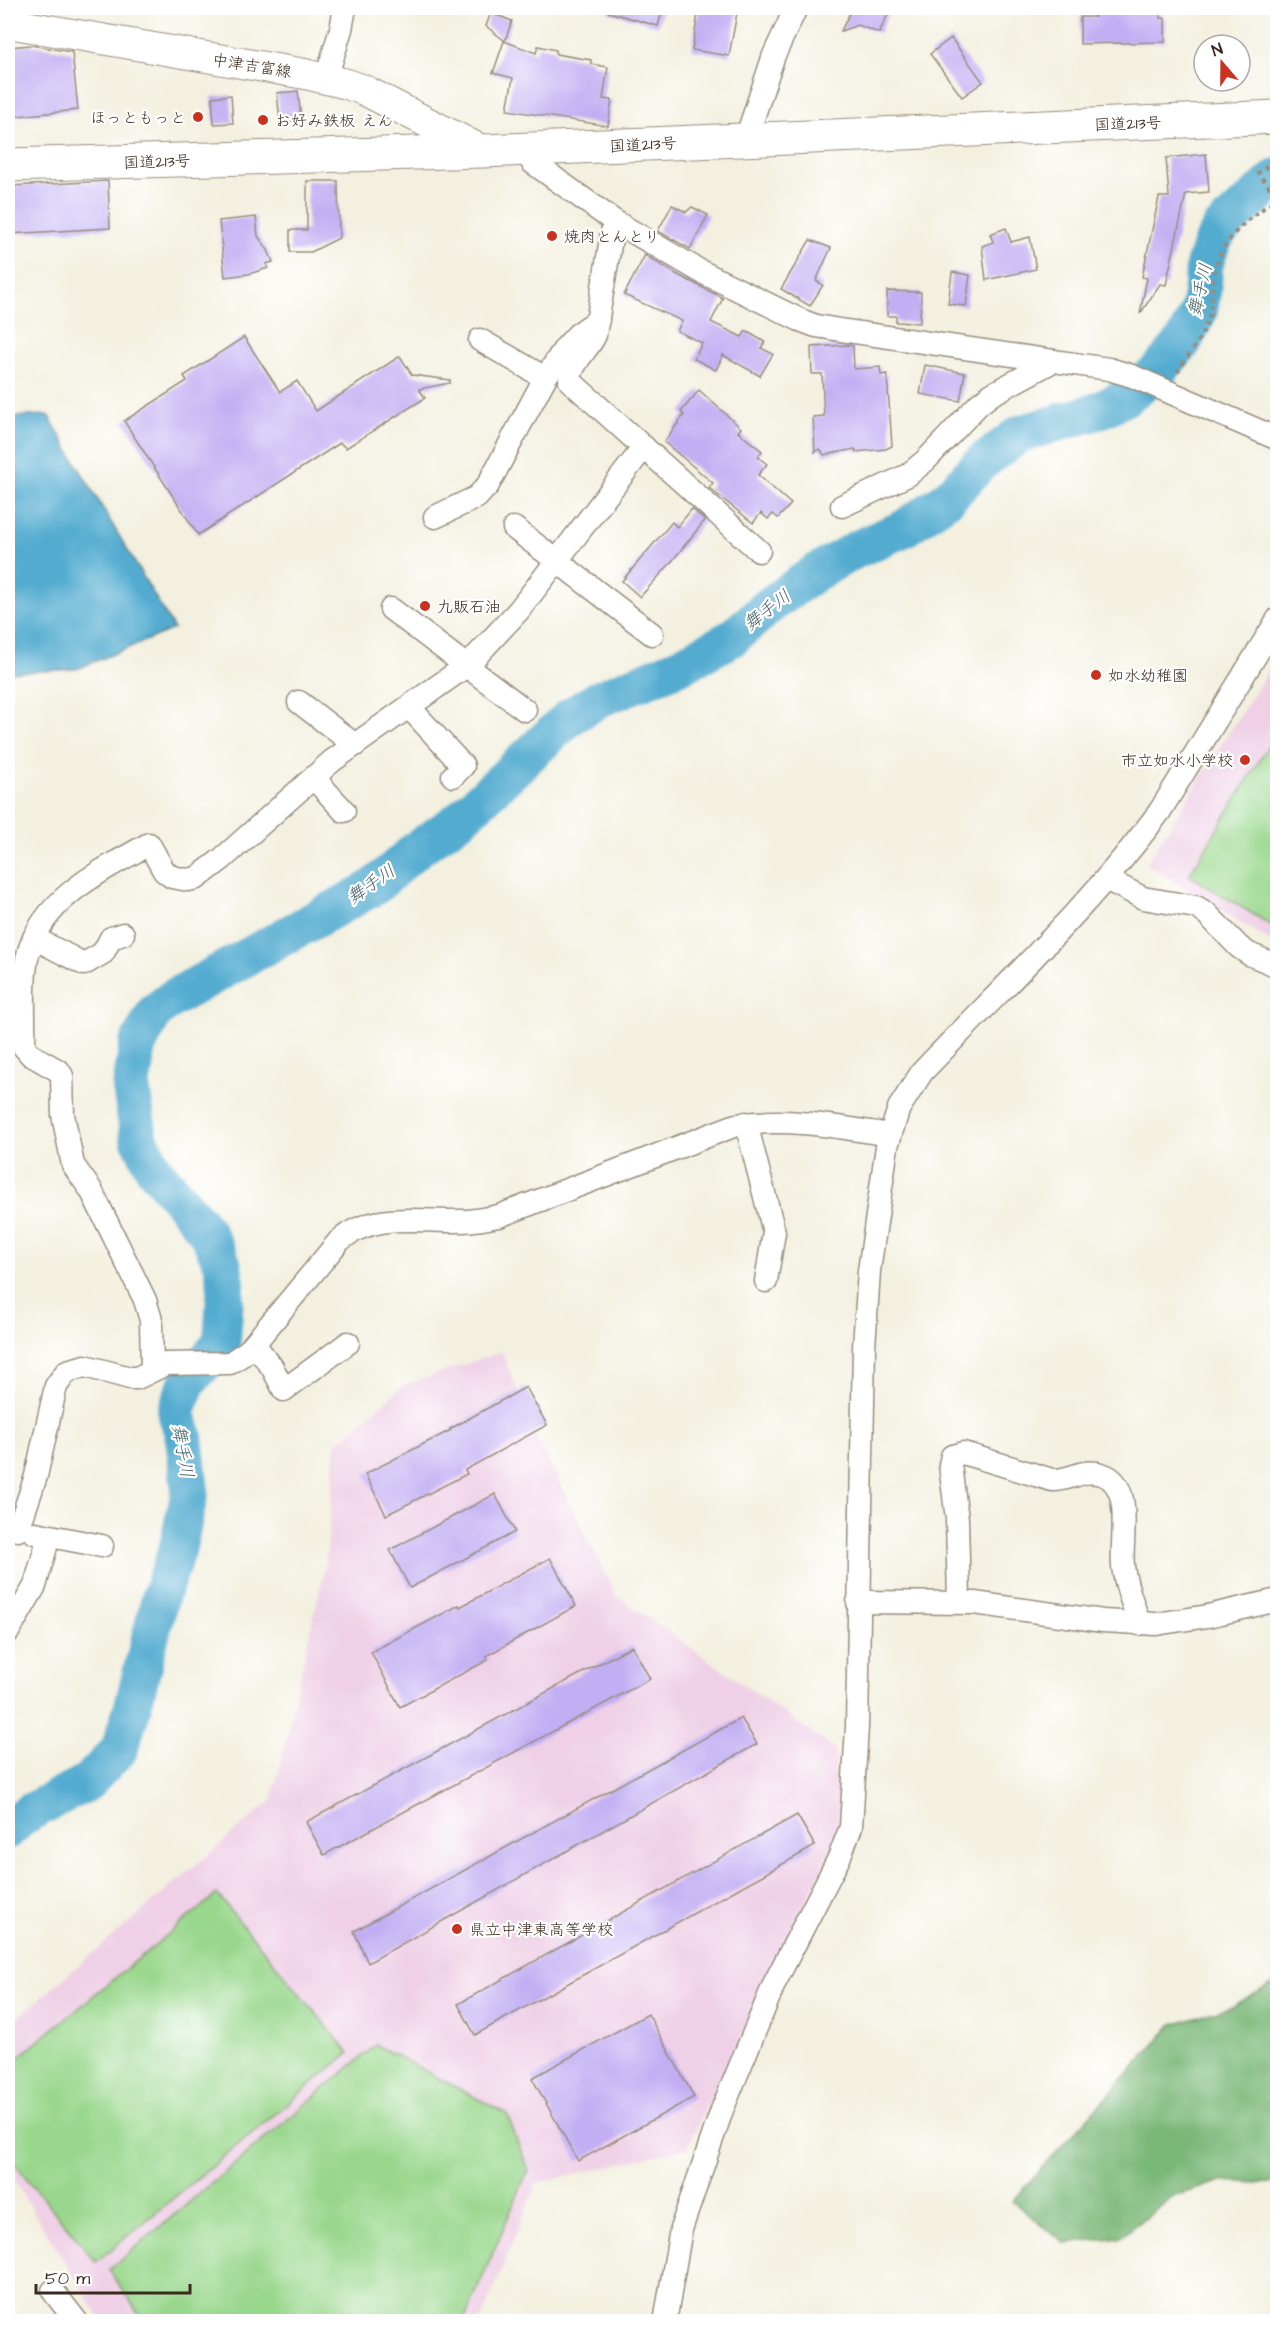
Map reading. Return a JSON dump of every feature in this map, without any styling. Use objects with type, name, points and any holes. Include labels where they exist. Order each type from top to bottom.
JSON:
[{"type":"highway","name":"国道213号","points":[[8,165],[483,151],[1278,117]]},
{"type":"main road","name":"中津吉富線","points":[[8,24],[347,84],[385,100],[483,151]]},
{"type":"street","points":[[326,79],[342,29],[345,8]]},
{"type":"street","points":[[746,139],[774,55],[796,8]]},
{"type":"street","points":[[526,149],[532,162],[614,221],[700,271],[816,326],[1109,369],[1278,439]]},
{"type":"street","points":[[614,221],[593,341],[573,368],[570,381],[759,550]]},
{"type":"street","points":[[435,517],[477,497],[488,485],[545,378],[565,348],[578,334],[598,320]]},
{"type":"street","points":[[480,340],[545,378]]},
{"type":"street","points":[[842,506],[908,475],[926,460],[979,404],[992,394],[1053,361]]},
{"type":"street","points":[[152,1369],[151,1320],[145,1300],[91,1190],[73,1165],[63,1115],[62,1076],[59,1071],[31,1054],[24,1047],[26,968],[28,952],[34,938],[51,911],[81,884],[149,844],[164,871],[172,877],[188,880],[197,878],[355,745],[466,666],[519,610],[644,447]]},
{"type":"street","points":[[514,528],[652,634]]},
{"type":"street","points":[[391,609],[525,710]]},
{"type":"street","points":[[665,2322],[681,2229],[715,2130],[775,1982],[839,1857],[851,1827],[856,1738],[864,1347],[869,1271],[881,1180],[890,1135],[899,1108],[922,1072],[1106,879],[1160,811],[1278,619]]},
{"type":"street","points":[[298,702],[355,745]]},
{"type":"street","points":[[409,707],[463,766],[453,776]]},
{"type":"street","points":[[314,778],[344,811]]},
{"type":"street","points":[[1106,879],[1143,898],[1196,907],[1206,913],[1239,947],[1249,954],[1278,966]]},
{"type":"street","points":[[34,938],[84,964],[103,953],[111,938],[123,934]]},
{"type":"street","points":[[102,1546],[13,1529],[36,1476],[56,1386],[67,1371],[86,1365],[130,1378],[145,1376],[152,1369],[166,1364],[230,1364],[254,1344],[339,1241],[364,1225],[395,1220],[464,1221],[499,1216],[723,1129],[746,1123],[816,1123],[890,1135]]},
{"type":"street","points":[[746,1123],[774,1232],[766,1281]]},
{"type":"street","points":[[254,1344],[272,1367],[284,1390],[348,1343]]},
{"type":"street","points":[[959,1602],[957,1519],[950,1465],[952,1456],[963,1453],[1052,1480],[1094,1472],[1110,1477],[1123,1501],[1122,1563],[1140,1624]]},
{"type":"street","points":[[8,1632],[35,1586],[49,1536]]},
{"type":"street","points":[[858,1602],[959,1602],[1140,1624],[1175,1622],[1278,1600]]},
{"type":"street","points":[[53,2290],[77,2322]]},
{"type":"path","points":[[1164,390],[1207,322],[1214,273],[1229,240],[1239,226],[1278,198],[1258,173],[1278,152]]},
{"type":"shaded area","name":"市立如水小学校","points":[[1277,657],[1277,945],[1146,864]]},
{"type":"shaded area","name":"県立中津東高等学校","points":[[502,1352],[539,1442],[616,1595],[835,1749],[840,1832],[687,2148],[537,2183],[480,2322],[102,2321],[8,2171],[8,2026],[272,1800],[326,1562],[336,1444],[404,1385]]},
{"type":"green space","points":[[1277,732],[1277,929],[1189,875]]},
{"type":"green space","points":[[217,1894],[349,2053],[96,2262],[8,2156],[8,2066]]},
{"type":"green space","points":[[1277,1981],[1277,2184],[1222,2181],[1173,2197],[1121,2237],[1064,2243],[1012,2201],[1173,2024],[1234,2006]]},
{"type":"green space","points":[[376,2045],[507,2114],[528,2170],[464,2321],[144,2321],[109,2270]]},
{"type":"water","points":[[48,415],[174,629],[77,669],[8,673],[8,417]]},
{"type":"building","points":[[609,8],[663,8],[658,26],[608,12]]},
{"type":"building","points":[[699,8],[738,8],[729,56],[692,50]]},
{"type":"building","points":[[852,8],[891,8],[879,33],[858,25],[841,31]]},
{"type":"building","points":[[1094,8],[1160,8],[1160,18],[1165,18],[1165,42],[1080,44],[1080,17],[1095,17]]},
{"type":"building","points":[[491,13],[512,21],[505,41],[486,26]]},
{"type":"building","points":[[951,38],[983,82],[962,97],[930,54]]},
{"type":"building","points":[[504,41],[536,53],[538,46],[556,50],[556,54],[591,60],[591,64],[608,67],[603,99],[612,100],[608,126],[507,110],[513,78],[493,73]]},
{"type":"building","points":[[31,45],[72,52],[78,110],[8,117],[8,47]]},
{"type":"building","points":[[298,91],[301,120],[280,122],[277,93]]},
{"type":"building","points":[[231,95],[233,123],[214,124],[212,97]]},
{"type":"building","points":[[1206,154],[1209,192],[1186,194],[1166,285],[1160,284],[1140,314],[1147,278],[1142,277],[1159,197],[1169,197],[1166,158]]},
{"type":"building","points":[[108,181],[110,228],[8,234],[8,202],[12,201],[11,186]]},
{"type":"building","points":[[307,181],[338,181],[339,238],[311,252],[290,252],[290,230],[307,230]]},
{"type":"building","points":[[672,205],[686,212],[692,207],[708,215],[690,249],[658,231]]},
{"type":"building","points":[[256,217],[258,236],[273,262],[266,264],[268,268],[249,274],[225,277],[219,221]]},
{"type":"building","points":[[1006,228],[1011,242],[1030,237],[1036,269],[986,280],[982,246],[993,242],[990,234]]},
{"type":"building","points":[[810,240],[831,248],[816,281],[823,285],[810,306],[781,289]]},
{"type":"building","points":[[645,255],[723,298],[711,322],[742,337],[746,331],[765,342],[761,348],[773,354],[760,376],[723,355],[716,370],[694,359],[702,343],[677,331],[682,321],[624,295]]},
{"type":"building","points":[[952,272],[970,275],[966,306],[948,304]]},
{"type":"building","points":[[887,291],[921,292],[920,323],[896,322],[896,316],[887,316]]},
{"type":"building","points":[[244,337],[280,392],[297,381],[316,411],[400,356],[412,375],[450,380],[450,383],[419,389],[425,398],[346,448],[340,443],[198,535],[124,421],[187,381],[184,376]]},
{"type":"building","points":[[853,346],[854,369],[880,367],[881,375],[887,374],[892,446],[886,449],[856,452],[855,449],[824,455],[820,449],[815,452],[813,417],[824,416],[822,374],[812,374],[811,347]]},
{"type":"building","points":[[925,365],[965,373],[960,401],[920,394]]},
{"type":"building","points":[[699,390],[741,428],[738,432],[762,451],[758,457],[767,464],[758,475],[791,504],[778,518],[773,514],[768,519],[761,513],[753,523],[709,488],[713,483],[664,442],[684,415],[681,412]]},
{"type":"building","points":[[692,509],[705,520],[640,597],[622,581],[672,522],[677,527]]},
{"type":"building","points":[[526,1387],[547,1425],[465,1470],[467,1474],[386,1515],[365,1474],[451,1430]]},
{"type":"building","points":[[495,1494],[515,1532],[410,1588],[390,1550]]},
{"type":"building","points":[[550,1558],[576,1606],[486,1656],[488,1660],[400,1707],[371,1652]]},
{"type":"building","points":[[632,1646],[650,1679],[324,1855],[306,1822]]},
{"type":"building","points":[[741,1718],[757,1744],[368,1963],[354,1931]]},
{"type":"building","points":[[797,1815],[815,1846],[475,2035],[458,2004]]},
{"type":"building","points":[[648,2014],[694,2097],[578,2161],[532,2078]]},
{"type":"waterway","name":"舞手川","points":[[8,1830],[24,1816],[88,1782],[119,1750],[133,1706],[161,1594],[177,1551],[190,1491],[184,1437],[176,1412],[187,1383],[222,1340],[226,1283],[222,1263],[206,1231],[154,1169],[139,1138],[131,1087],[138,1044],[155,1012],[173,998],[374,887],[417,849],[460,819],[570,717],[599,699],[682,665],[732,638],[770,605],[815,573],[857,549],[903,529],[947,499],[983,461],[1020,434],[1098,411],[1126,397],[1158,371],[1183,342],[1199,311],[1204,266],[1211,245],[1220,229],[1278,177]]},
{"type":"place","name":"ほっともっと","points":[[198,117]]},
{"type":"place","name":"お好み鉄板 えん","points":[[263,120]]},
{"type":"place","name":"焼肉とんとり","points":[[552,236]]},
{"type":"place","name":"九販石油","points":[[425,606]]},
{"type":"place","name":"如水幼稚園","points":[[1096,675]]},
{"type":"place","name":"市立如水小学校","points":[[1245,760]]},
{"type":"place","name":"県立中津東高等学校","points":[[457,1929]]}]
